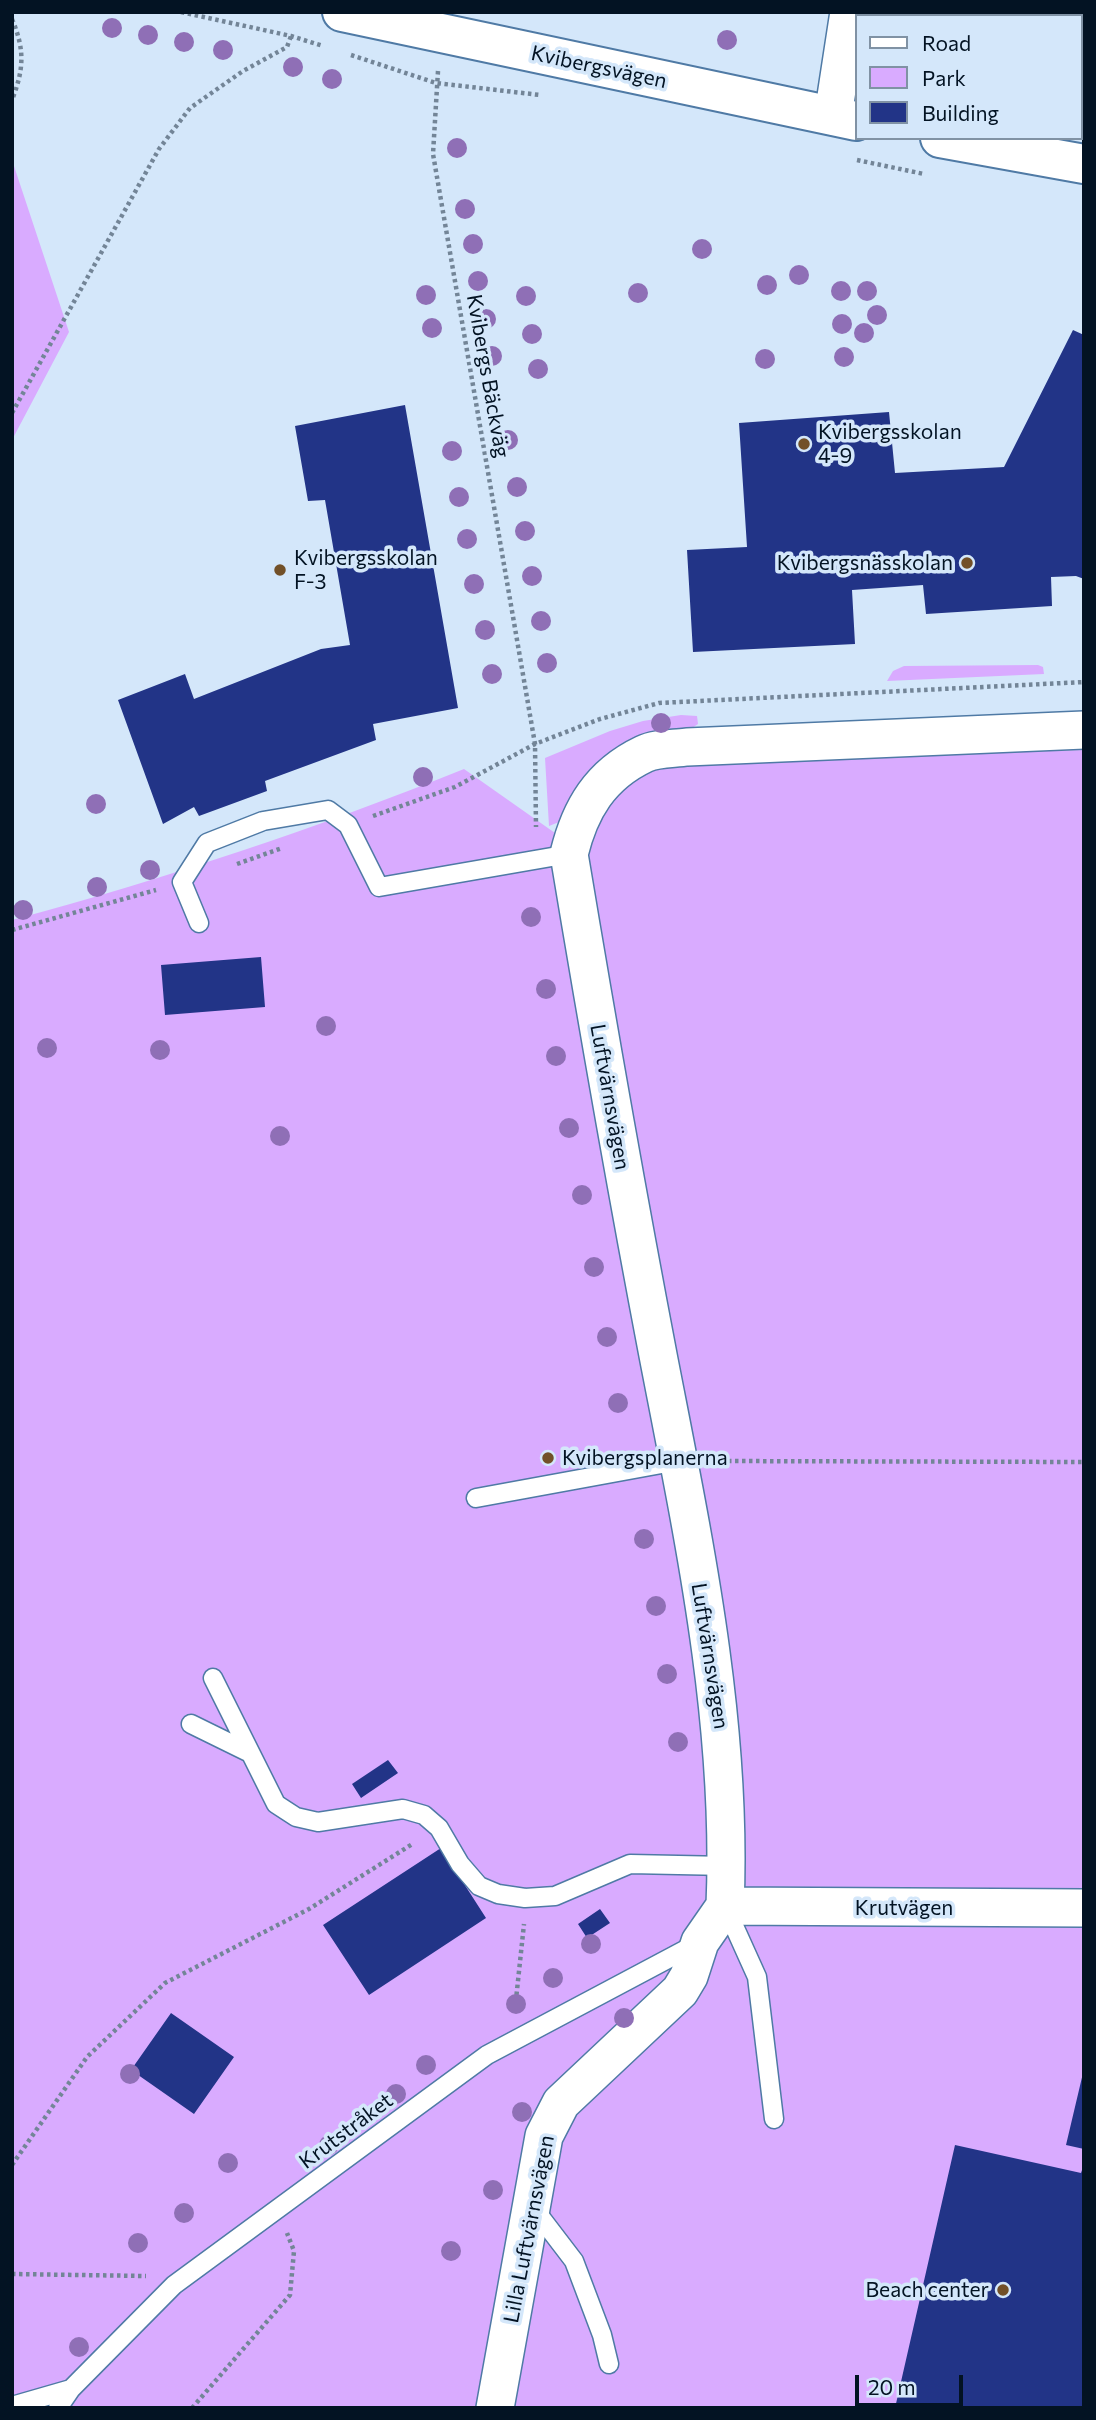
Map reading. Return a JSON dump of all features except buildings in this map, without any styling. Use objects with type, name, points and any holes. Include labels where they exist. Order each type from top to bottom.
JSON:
[{"type":"street","name":"Kvibergsvägen","points":[[342,12],[394,18],[445,35],[845,119]]},
{"type":"street","points":[[845,119],[849,12]]},
{"type":"street","points":[[951,140],[1084,164]]},
{"type":"street","name":"Luftvärnsvägen","points":[[725,1906],[727,1866],[724,1752],[713,1662],[614,1126],[569,854],[586,804],[606,780],[645,753],[687,747],[1084,730]]},
{"type":"street","name":"Krutvägen","points":[[725,1906],[1084,1908]]},
{"type":"street","name":"Lilla Luftvärnsvägen","points":[[495,2408],[544,2136],[561,2103],[680,1991],[689,1976],[699,1942],[725,1906]]},
{"type":"lane","points":[[199,922],[182,882],[207,843],[263,821],[328,810],[348,825],[379,887],[569,854]]},
{"type":"lane","points":[[476,1498],[678,1461]]},
{"type":"lane","points":[[213,1678],[276,1804],[296,1817],[318,1822],[403,1809],[424,1815],[439,1828],[460,1864],[479,1886],[498,1894],[525,1898],[555,1896],[630,1864],[727,1866]]},
{"type":"lane","points":[[191,1724],[248,1752]]},
{"type":"lane","points":[[725,1906],[757,1977],[774,2119]]},
{"type":"lane","name":"Krutstråket","points":[[58,2408],[71,2389],[174,2285],[487,2054],[699,1942]]},
{"type":"lane","points":[[531,2205],[574,2261],[602,2335],[609,2364]]},
{"type":"lane","points":[[12,2406],[71,2389]]},
{"type":"path","points":[[12,19],[20,39],[22,74],[12,100]]},
{"type":"path","name":"Kvibergs Bäckväg","points":[[445,35],[436,83],[433,154],[535,744],[600,719],[659,703],[1084,682]]},
{"type":"path","points":[[12,413],[159,149],[190,108],[243,71],[287,47],[291,36]]},
{"type":"path","points":[[678,1461],[1084,1462]]},
{"type":"path","points":[[12,2165],[87,2057],[166,1983],[309,1909],[439,1828]]},
{"type":"path","points":[[511,2041],[522,1955],[525,1898]]},
{"type":"path","points":[[192,2408],[290,2295],[294,2251],[277,2210]]},
{"type":"path","points":[[12,2274],[140,2274],[174,2285]]},
{"type":"green space","points":[[12,160],[69,332],[12,440]]},
{"type":"green space","points":[[904,666],[1043,667],[1044,674],[887,681],[893,671]]},
{"type":"green space","points":[[681,715],[697,716],[698,724],[684,731],[637,741],[608,755],[586,776],[559,822],[549,826],[545,758],[610,731],[643,721]]},
{"type":"green space","name":"Kvibergsplanerna","points":[[1084,750],[1084,2408],[23,2408],[12,2399],[12,920],[240,851],[353,812],[464,769],[555,833],[601,772],[676,757]]},
{"type":"place","name":"Kvibergsskolan 4-9","points":[[804,444]]},
{"type":"place","name":"Kvibergsnässkolan","points":[[967,563]]},
{"type":"place","name":"Kvibergsskolan F-3","points":[[280,570]]},
{"type":"place","name":"Kvibergsplanerna","points":[[548,1458]]},
{"type":"place","name":"Beach center","points":[[1003,2290]]}]
